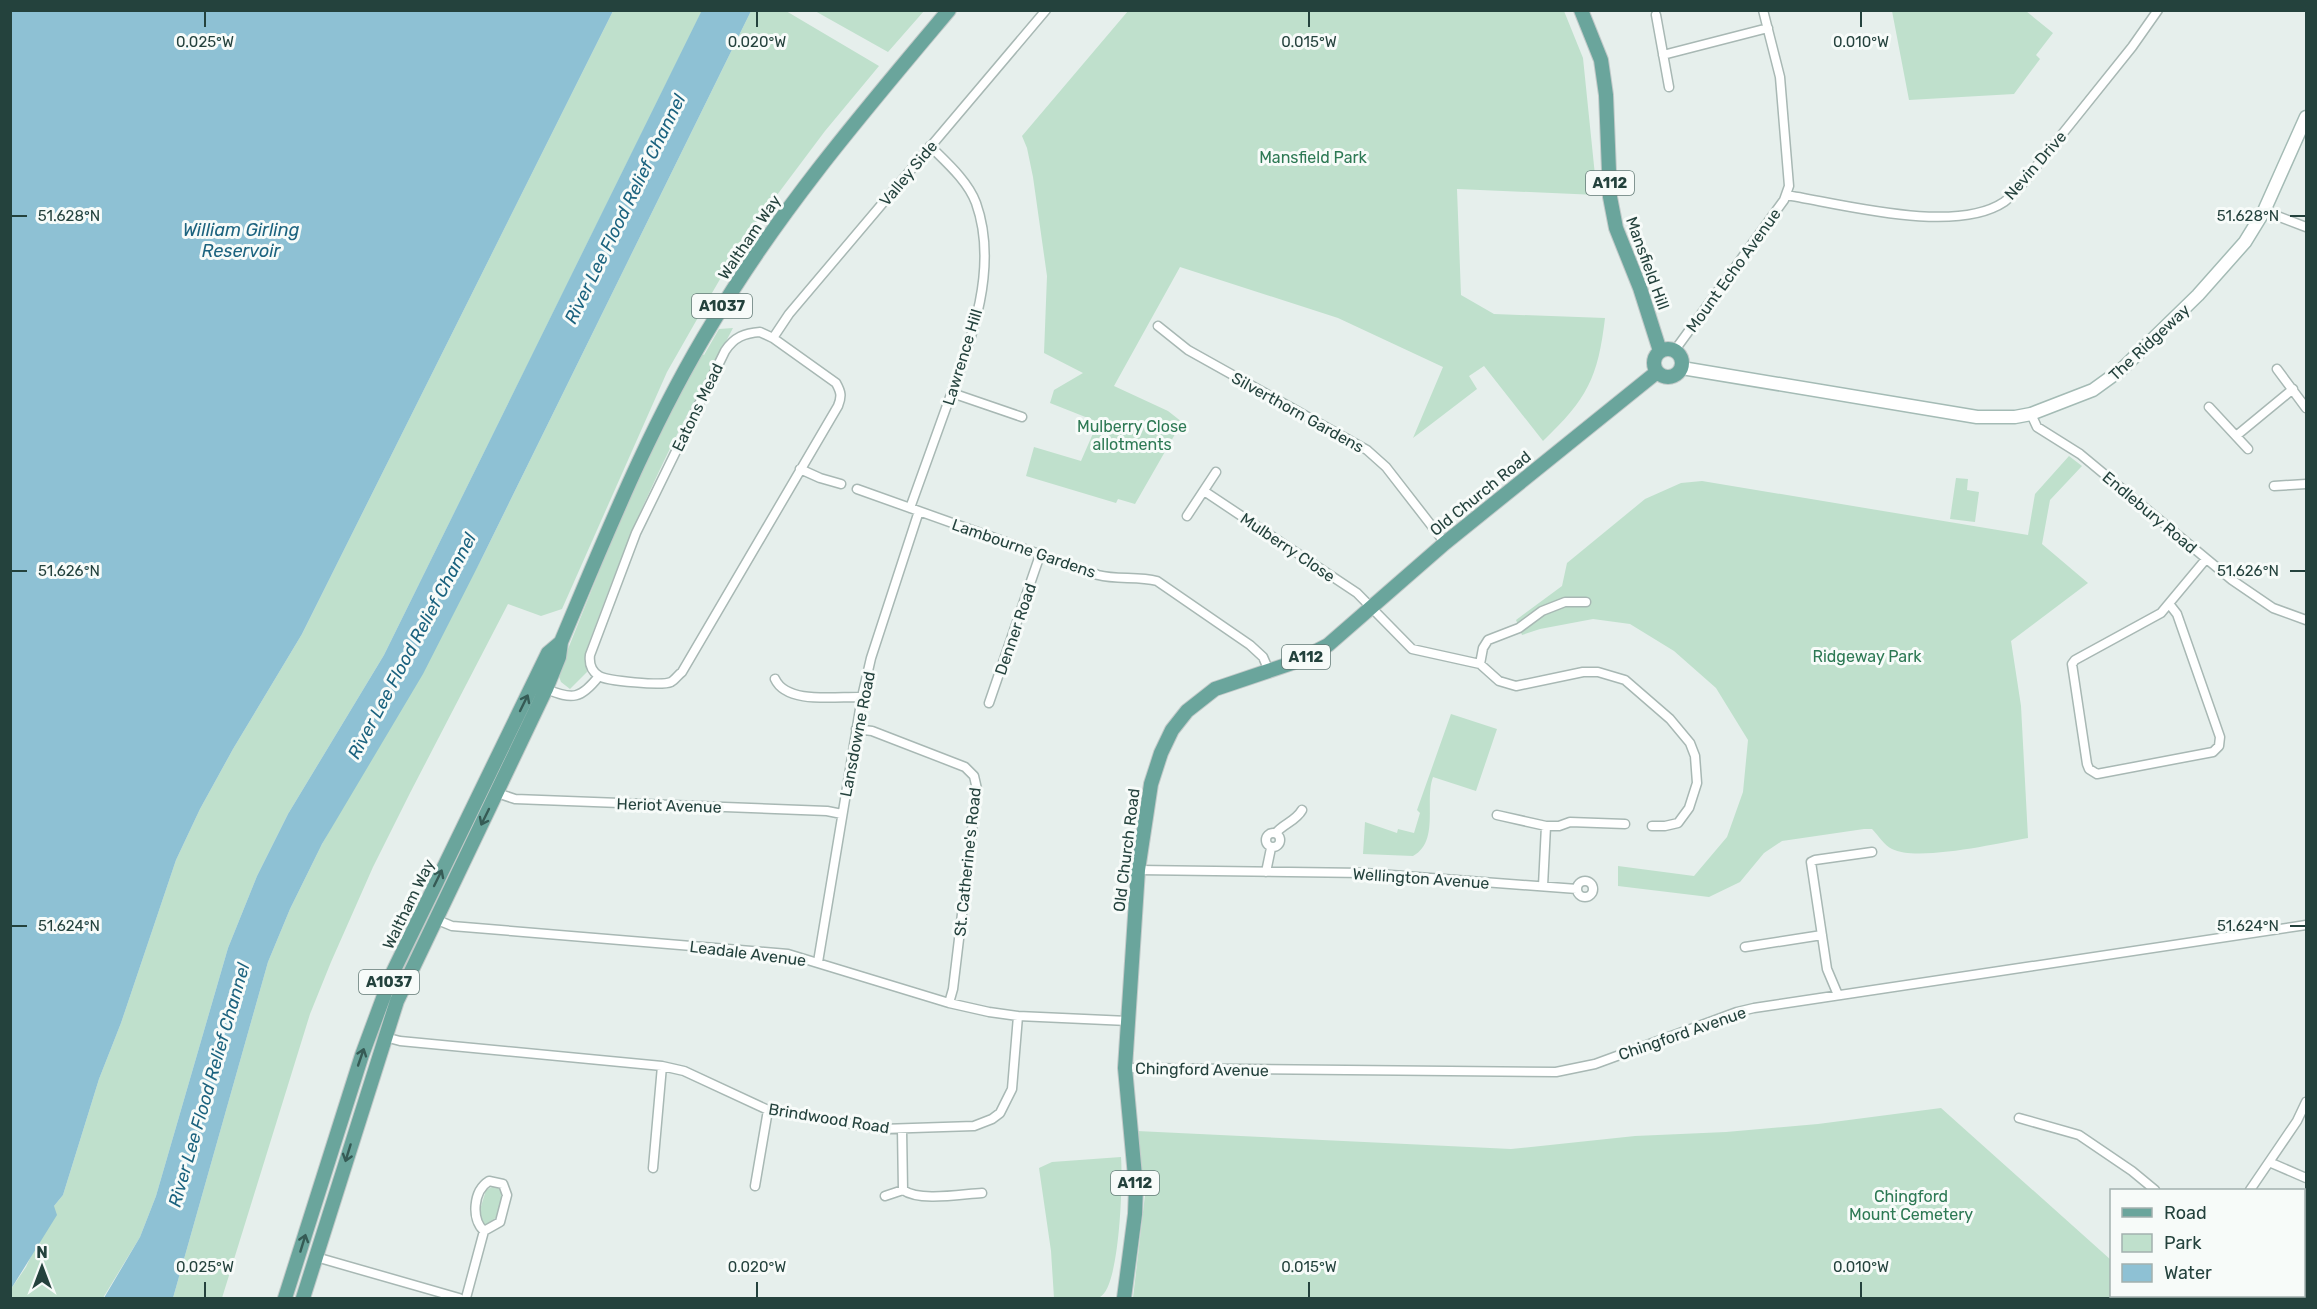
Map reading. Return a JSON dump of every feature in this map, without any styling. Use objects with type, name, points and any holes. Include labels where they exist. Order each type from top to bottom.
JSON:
[{"type":"main road","name":"Waltham Way","points":[[305,1293],[385,1037],[409,974],[497,793],[540,686],[548,653],[561,642],[627,485],[676,387],[713,321],[762,245],[817,168],[949,10]]},
{"type":"main road","name":"Mansfield Hill","points":[[1581,10],[1596,44],[1604,84],[1610,146],[1610,197],[1616,228],[1638,281],[1660,351]]},
{"type":"main road","name":"The Ridgeway","points":[[1682,368],[1977,417],[2015,417],[2031,414],[2093,390],[2122,369],[2199,295],[2250,234],[2264,211],[2307,117]]},
{"type":"main road","points":[[1660,351],[1666,348],[1675,350],[1682,359],[1682,368]]},
{"type":"main road","name":"A112","points":[[1657,372],[1654,362],[1655,356],[1660,351]]},
{"type":"main road","name":"Old Church Road","points":[[1124,1299],[1136,1196],[1125,1068],[1138,870],[1151,784],[1161,753],[1172,730],[1187,711],[1215,689],[1295,662],[1328,645],[1445,543],[1657,372],[1670,377],[1682,368]]},
{"type":"main road","name":"Waltham Way","points":[[285,1299],[343,1111],[395,968],[453,848],[540,686]]},
{"type":"main road","points":[[453,848],[467,854]]},
{"type":"main road","name":"A1037","points":[[395,968],[409,974]]},
{"type":"main road","points":[[343,1111],[360,1114]]},
{"type":"main road","points":[[311,1219],[326,1223]]},
{"type":"main road","name":"A1037","points":[[290,1283],[305,1293]]},
{"type":"street","name":"Valley Side","points":[[773,338],[789,314],[1046,10]]},
{"type":"street","name":"Mount Echo Avenue","points":[[1675,350],[1786,195],[1789,186],[1780,77],[1763,10]]},
{"type":"street","name":"Nevin Drive","points":[[1786,195],[1909,216],[1939,218],[1975,213],[2003,202],[2030,174],[2132,47],[2158,10]]},
{"type":"street","points":[[1656,15],[1669,87]]},
{"type":"street","points":[[1664,55],[1768,28]]},
{"type":"street","name":"Lawrence Hill","points":[[914,510],[970,342],[982,284],[983,241],[975,201],[966,185],[930,146]]},
{"type":"street","points":[[2264,211],[2307,227]]},
{"type":"street","name":"Silverthorn Gardens","points":[[1158,326],[1188,350],[1367,450],[1386,468],[1445,543]]},
{"type":"street","name":"Eatons Mead","points":[[760,332],[773,338],[836,383],[840,391],[841,398],[838,406],[800,469],[677,677],[673,681],[662,683],[604,679],[598,676],[591,666],[590,655],[636,533],[725,351],[735,338],[760,332]]},
{"type":"street","points":[[2277,369],[2307,408]]},
{"type":"street","points":[[2236,436],[2293,389]]},
{"type":"street","points":[[952,393],[1022,417]]},
{"type":"street","points":[[2209,407],[2248,449]]},
{"type":"street","name":"Endlebury Road","points":[[2031,414],[2037,427],[2080,454],[2206,559],[2260,600],[2289,615],[2307,620]]},
{"type":"street","points":[[800,469],[842,484]]},
{"type":"street","points":[[1186,516],[1216,472]]},
{"type":"street","points":[[2274,486],[2307,484]]},
{"type":"street","name":"Lambourne Gardens","points":[[857,489],[1101,576],[1146,578],[1163,583],[1257,650],[1269,671]]},
{"type":"street","name":"Mulberry Close","points":[[1204,490],[1357,592],[1412,649],[1480,664]]},
{"type":"street","name":"Lansdowne Road","points":[[818,962],[862,697],[871,657],[914,510]]},
{"type":"street","name":"Denner Road","points":[[989,703],[1040,555]]},
{"type":"street","points":[[2170,605],[2177,614],[2220,737],[2219,746],[2212,752],[2097,774],[2089,769],[2087,764],[2072,664],[2075,660],[2161,613],[2206,559]]},
{"type":"street","points":[[1586,602],[1564,602],[1542,611],[1519,628],[1488,640],[1483,648],[1480,664],[1499,681],[1516,686],[1583,672],[1614,675],[1631,684],[1662,712],[1690,743],[1695,756],[1697,783],[1689,808],[1678,823],[1652,826]]},
{"type":"street","points":[[540,686],[564,695],[580,695],[587,691],[598,676]]},
{"type":"street","points":[[775,680],[783,689],[800,696],[862,697]]},
{"type":"street","name":"St. Catherine's Road","points":[[856,729],[872,731],[965,767],[974,776],[977,789],[950,1003]]},
{"type":"street","name":"Heriot Avenue","points":[[497,793],[516,799],[827,811],[842,814]]},
{"type":"street","points":[[1266,872],[1271,848],[1280,844],[1280,838],[1276,834],[1279,829],[1299,816],[1302,810]]},
{"type":"street","points":[[1497,815],[1546,825],[1570,822],[1625,824]]},
{"type":"street","points":[[1544,886],[1546,825]]},
{"type":"street","points":[[1839,995],[1827,969],[1811,862],[1872,852]]},
{"type":"street","name":"Wellington Avenue","points":[[1138,870],[1365,873],[1576,889]]},
{"type":"street","name":"Leadale Avenue","points":[[435,919],[452,926],[788,954],[950,1003],[1018,1016],[1128,1021]]},
{"type":"street","name":"Chingford Avenue","points":[[1125,1068],[1556,1072],[1595,1064],[1737,1012],[2307,925]]},
{"type":"street","points":[[1745,947],[1822,935]]},
{"type":"street","name":"Brindwood Road","points":[[385,1037],[400,1041],[662,1066],[684,1071],[768,1110],[882,1129],[902,1129],[974,1126],[1000,1113],[1012,1089],[1018,1016]]},
{"type":"street","points":[[653,1168],[662,1066]]},
{"type":"street","points":[[2251,1189],[2297,1121],[2307,1102]]},
{"type":"street","points":[[755,1186],[768,1110]]},
{"type":"street","points":[[2019,1118],[2079,1135],[2132,1171],[2153,1189]]},
{"type":"street","points":[[902,1129],[903,1190],[909,1195],[982,1193]]},
{"type":"street","points":[[2269,1162],[2307,1178]]},
{"type":"street","points":[[466,1299],[484,1232],[496,1226],[502,1217],[507,1195],[506,1189],[498,1182],[485,1183],[475,1208],[475,1220],[484,1232]]},
{"type":"street","points":[[885,1197],[903,1190]]},
{"type":"street","points":[[316,1257],[459,1299]]},
{"type":"green space","points":[[613,11],[702,11],[384,655],[288,814],[257,876],[228,948],[156,1196],[140,1237],[103,1298],[11,1298],[11,1289],[26,1267],[54,1206],[63,1195],[99,1079],[121,1023],[176,860],[200,809],[233,749],[302,634]]},
{"type":"green space","points":[[751,11],[786,11],[879,66],[825,131],[741,243],[667,372],[562,609],[541,616],[508,604],[373,867],[331,962],[310,1014],[222,1298],[173,1298],[268,962],[290,909],[322,844],[481,560]]},
{"type":"green space","points":[[815,11],[924,11],[888,52]]},
{"type":"green space","name":"Mansfield Park","points":[[1128,11],[1564,11],[1583,58],[1597,195],[1457,189],[1461,295],[1494,314],[1605,318],[1599,357],[1588,386],[1570,412],[1543,441],[1484,366],[1469,376],[1477,389],[1413,438],[1443,367],[1338,318],[1180,267],[1114,386],[1168,411],[1182,422],[1135,504],[1118,499],[1116,503],[1026,476],[1034,447],[1081,461],[1098,422],[1050,403],[1054,390],[1083,373],[1044,353],[1047,276],[1033,177],[1022,136]]},
{"type":"green space","points":[[1892,11],[2026,11],[2053,33],[2036,55],[2040,59],[2014,94],[1909,100]]},
{"type":"green space","points":[[733,328],[641,510],[587,648],[585,657],[587,672],[570,689],[561,682],[558,674],[634,484],[701,353],[704,355],[719,329]]},
{"type":"green space","name":"Ridgeway Park","points":[[2069,456],[2082,466],[2050,500],[2042,544],[2088,583],[2011,641],[2021,706],[2028,838],[1938,853],[1920,853],[1892,849],[1872,829],[1864,829],[1782,841],[1764,853],[1740,882],[1709,897],[1618,886],[1618,866],[1694,876],[1727,837],[1743,792],[1748,740],[1716,688],[1674,651],[1630,624],[1593,619],[1540,629],[1522,635],[1516,620],[1562,586],[1567,563],[1645,499],[1681,483],[1702,481],[2028,535],[2035,494]]},
{"type":"green space","points":[[1956,478],[1968,479],[1967,490],[1979,492],[1975,522],[1950,519]]},
{"type":"green space","points":[[1451,714],[1497,729],[1476,791],[1433,777],[1429,831],[1421,849],[1413,856],[1363,854],[1365,822],[1397,833],[1398,829],[1414,833],[1420,813],[1417,810]]},
{"type":"green space","name":"Chingford Mount Cemetery","points":[[1941,1108],[2110,1259],[2110,1297],[2131,1298],[1133,1298],[1145,1195],[1137,1131],[1511,1149],[1635,1136],[1726,1132],[1818,1124]]},
{"type":"green space","points":[[1121,1157],[1119,1232],[1112,1274],[1107,1289],[1096,1299],[1054,1298],[1051,1251],[1039,1168],[1052,1162]]},
{"type":"green space","points":[[494,1186],[501,1190],[501,1206],[495,1219],[486,1226],[480,1222],[479,1213],[486,1190]]},
{"type":"water","name":"William Girling Reservoir","points":[[11,10],[613,11],[302,634],[200,809],[176,860],[121,1023],[99,1079],[63,1195],[54,1206],[57,1215],[11,1289]]},
{"type":"water","name":"River Lee Flood Relief Channel","points":[[702,10],[751,11],[423,674],[322,844],[290,909],[268,962],[173,1298],[104,1298],[140,1237],[156,1196],[228,948],[257,876],[288,814],[384,655]]},
{"type":"park label","name":"Mulberry Close allotments","points":[[1132,435]]}]
